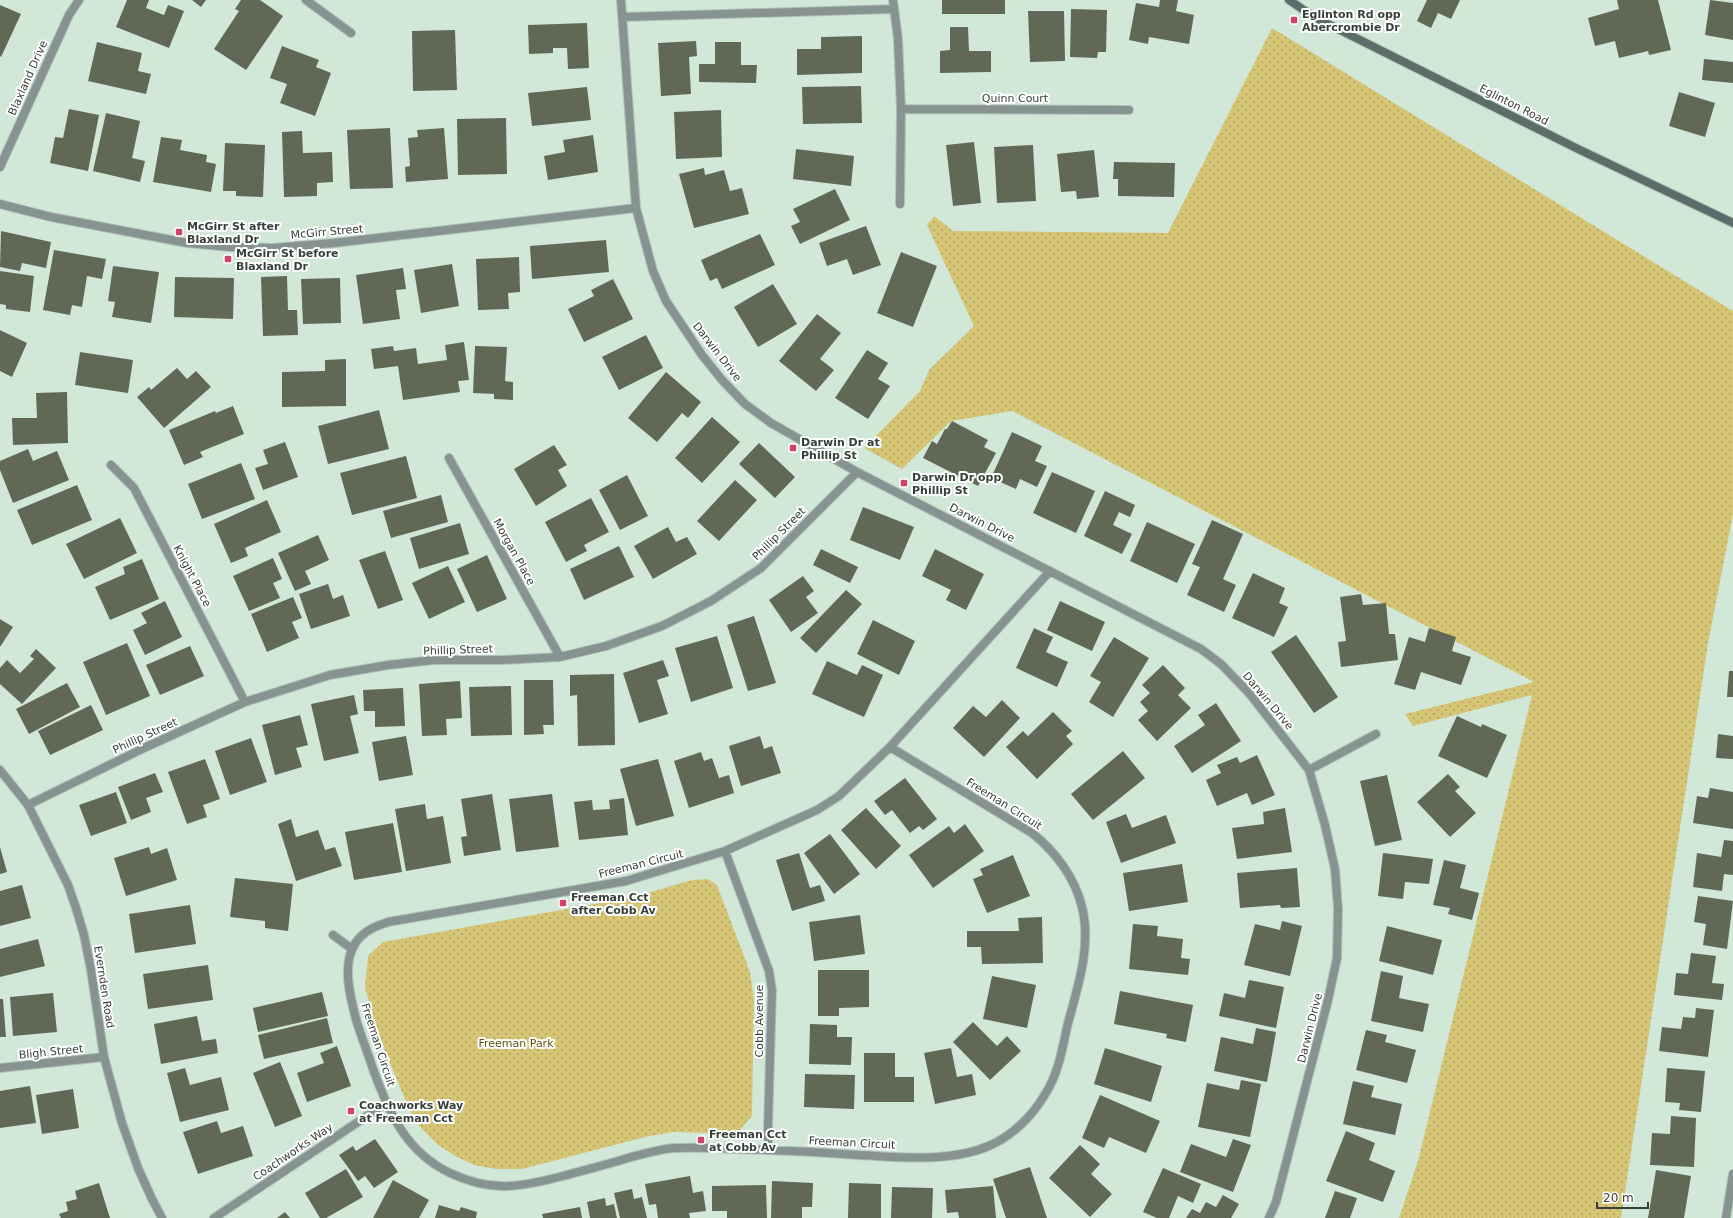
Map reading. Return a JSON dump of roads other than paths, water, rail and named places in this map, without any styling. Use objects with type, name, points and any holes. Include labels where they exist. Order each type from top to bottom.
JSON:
[{"type":"main road","name":"Eglinton Road","points":[[1289,0],[1314,16],[1356,38],[1578,149],[1733,223]]},
{"type":"street","name":"Blaxland Drive","points":[[0,168],[69,15],[79,0]]},
{"type":"street","points":[[306,0],[351,33]]},
{"type":"street","name":"Darwin Drive","points":[[621,0],[636,208],[653,271],[666,301],[702,355],[722,380],[745,404],[771,423],[857,472],[1201,649],[1221,664],[1249,693],[1309,770],[1325,825],[1335,869],[1338,909],[1337,958],[1328,1000],[1276,1202],[1269,1218]]},
{"type":"street","points":[[893,0],[898,39],[901,109],[900,204]]},
{"type":"street","points":[[623,17],[893,9]]},
{"type":"street","name":"Quinn Court","points":[[901,109],[1129,110]]},
{"type":"street","name":"McGirr Street","points":[[0,204],[51,217],[187,244],[272,248],[334,243],[636,208]]},
{"type":"street","name":"Morgan Place","points":[[449,458],[560,656]]},
{"type":"street","name":"Knight Place","points":[[111,465],[134,488],[245,702]]},
{"type":"street","name":"Phillip Street","points":[[28,805],[144,748],[245,702],[330,675],[388,665],[434,660],[502,660],[560,656],[606,646],[662,626],[711,601],[761,568],[857,472]]},
{"type":"street","name":"Freeman Circuit","points":[[890,747],[1032,833],[1046,844],[1061,862],[1076,889],[1082,908],[1086,929],[1085,951],[1056,1074],[1046,1094],[1032,1115],[1013,1130],[991,1145],[960,1154],[924,1158],[768,1150],[672,1148],[651,1152],[538,1183],[518,1187],[495,1186],[472,1182],[448,1172],[426,1158],[401,1131],[385,1104],[358,1024],[348,983],[348,963],[352,949],[360,937],[372,928],[388,922],[626,881],[724,851],[795,821],[839,796],[890,747],[1050,570]]},
{"type":"street","points":[[1309,770],[1376,734]]},
{"type":"street","name":"Evernden Road","points":[[0,770],[28,805],[68,886],[84,935],[96,995],[104,1057],[122,1123],[135,1160],[162,1218]]},
{"type":"street","name":"Cobb Avenue","points":[[724,851],[769,971],[772,990],[768,1150]]},
{"type":"street","points":[[333,935],[352,949]]},
{"type":"street","name":"Bligh Street","points":[[0,1068],[104,1057]]},
{"type":"street","name":"Coachworks Way","points":[[214,1218],[385,1104]]},
{"type":"street","points":[[1726,1218],[1733,1174]]},
{"type":"place","name":"Eglinton Rd opp Abercrombie Dr","points":[[1294,20]]},
{"type":"place","name":"McGirr St after Blaxland Dr","points":[[179,232]]},
{"type":"place","name":"McGirr St before Blaxland Dr","points":[[228,259]]},
{"type":"place","name":"Darwin Dr at Phillip St","points":[[793,448]]},
{"type":"place","name":"Darwin Dr opp Phillip St","points":[[904,483]]},
{"type":"place","name":"Freeman Cct after Cobb Av","points":[[563,903]]},
{"type":"place","name":"Coachworks Way at Freeman Cct","points":[[351,1111]]},
{"type":"place","name":"Freeman Cct at Cobb Av","points":[[701,1140]]},
{"type":"park label","name":"Freeman Park","points":[[516,1043]]}]
